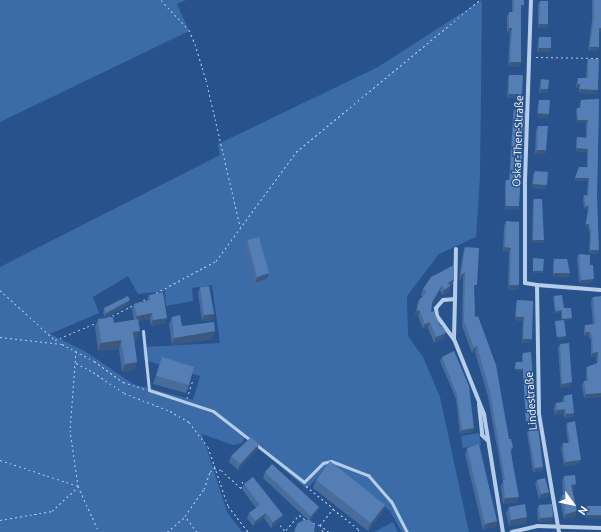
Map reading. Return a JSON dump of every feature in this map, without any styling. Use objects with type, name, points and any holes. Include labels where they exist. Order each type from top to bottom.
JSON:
[{"type":"street","name":"Oskar-Then-Straße","points":[[532,0],[529,56],[525,283],[537,286]]},
{"type":"street","points":[[454,339],[456,250]]},
{"type":"street","points":[[537,286],[601,290]]},
{"type":"street","name":"Lindestraße","points":[[537,286],[539,414],[558,532]]},
{"type":"street","points":[[455,299],[443,300],[436,308],[440,324],[454,339],[478,399],[488,441],[502,532]]},
{"type":"street","points":[[512,532],[537,526],[601,528]]},
{"type":"lane","points":[[142,330],[149,390],[186,400],[213,411],[304,482],[323,463],[331,461],[368,475],[391,501],[407,532]]},
{"type":"path","points":[[161,0],[190,30],[195,44],[206,80],[240,226]]},
{"type":"path","points":[[156,294],[216,261],[240,226],[296,152],[480,0]]},
{"type":"path","points":[[529,56],[601,58]]},
{"type":"path","points":[[0,290],[55,340],[122,312],[149,297]]},
{"type":"path","points":[[0,337],[51,341],[76,351],[122,382],[149,390]]},
{"type":"path","points":[[76,351],[70,430],[78,486],[99,532]]},
{"type":"path","points":[[76,363],[93,372],[124,393],[170,411],[188,422],[208,447],[228,506],[248,532]]},
{"type":"path","points":[[186,400],[193,380]]},
{"type":"path","points":[[0,460],[78,486]]},
{"type":"path","points":[[214,468],[221,470],[241,488],[243,480]]},
{"type":"path","points":[[167,532],[185,516],[204,489],[214,468]]},
{"type":"path","points":[[304,482],[310,490],[359,529],[357,532]]},
{"type":"path","points":[[0,520],[52,511],[78,486]]},
{"type":"path","points":[[320,525],[333,508]]},
{"type":"path","points":[[280,525],[286,531],[299,515],[310,523],[320,525],[330,532]]},
{"type":"path","points":[[185,516],[197,532]]},
{"type":"path","points":[[320,525],[323,532]]},
{"type":"shaded area","points":[[0,0],[186,0],[177,4],[189,31],[0,122]]},
{"type":"shaded area","points":[[482,0],[480,177],[476,237],[439,254],[407,296],[408,336],[423,357],[440,397],[469,532],[402,532],[390,511],[328,465],[307,489],[245,437],[242,443],[233,445],[202,434],[227,512],[242,532],[0,532],[0,267],[220,155],[218,144],[378,67]],"holes":[[[128,276],[138,294],[165,291],[166,306],[193,301],[192,288],[212,285],[220,343],[143,347],[144,360],[200,376],[193,400],[133,384],[86,352],[50,334],[99,313],[93,297]]]},
{"type":"shaded area","points":[[479,433],[481,445],[463,448],[461,436]]},
{"type":"shaded area","points":[[393,522],[398,532],[374,532]]},
{"type":"building","points":[[514,0],[524,0],[524,5],[521,5],[521,62],[510,62],[512,28],[509,28],[509,12],[514,12]]},
{"type":"building","points":[[594,0],[601,0],[599,47],[590,47],[594,16]]},
{"type":"building","points":[[540,1],[548,1],[548,24],[539,24]]},
{"type":"building","points":[[539,37],[551,37],[551,48],[539,48]]},
{"type":"building","points":[[588,59],[599,59],[598,90],[580,89],[580,84],[578,84],[578,78],[588,78]]},
{"type":"building","points":[[509,75],[523,75],[522,94],[509,94]]},
{"type":"building","points":[[541,79],[549,80],[548,89],[541,89]]},
{"type":"building","points":[[599,99],[597,196],[599,250],[590,250],[591,230],[589,224],[586,224],[589,206],[586,206],[584,195],[588,196],[589,178],[575,178],[579,167],[588,167],[588,149],[577,148],[577,137],[587,138],[588,120],[578,120],[577,108],[581,108],[581,100]]},
{"type":"building","points":[[539,100],[550,100],[549,114],[538,113]]},
{"type":"building","points":[[514,110],[525,111],[519,206],[506,206],[506,180],[510,180]]},
{"type":"building","points":[[538,126],[548,126],[546,150],[537,150]]},
{"type":"building","points":[[535,171],[548,172],[547,185],[533,184]]},
{"type":"building","points":[[534,199],[542,199],[544,240],[533,240]]},
{"type":"building","points":[[506,221],[519,222],[519,285],[510,285],[511,248],[505,247]]},
{"type":"building","points":[[259,237],[269,273],[257,277],[247,240]]},
{"type":"building","points":[[465,247],[479,248],[477,285],[474,285],[475,317],[478,316],[496,365],[509,439],[511,439],[513,447],[510,448],[519,497],[505,498],[503,480],[505,480],[490,392],[477,346],[474,348],[464,321],[465,272],[461,275]]},
{"type":"building","points":[[579,254],[590,255],[590,265],[593,265],[594,279],[581,280]]},
{"type":"building","points":[[533,258],[544,259],[543,271],[533,271]]},
{"type":"building","points":[[554,259],[567,259],[570,273],[554,273]]},
{"type":"building","points":[[454,265],[454,279],[448,283],[450,286],[444,290],[442,285],[432,302],[431,312],[434,311],[440,326],[442,325],[446,333],[436,337],[430,322],[425,324],[420,311],[417,310],[419,300],[427,292],[423,289],[431,277]]},
{"type":"building","points":[[209,286],[214,314],[204,315],[200,287]]},
{"type":"building","points":[[163,292],[167,318],[153,320],[152,313],[137,316],[134,304],[150,300],[149,295]]},
{"type":"building","points":[[562,295],[564,308],[571,308],[572,318],[562,319],[562,310],[556,311],[554,296]]},
{"type":"building","points":[[128,296],[130,300],[106,313],[104,308]]},
{"type":"building","points":[[601,296],[601,393],[586,394],[584,381],[588,381],[587,367],[598,363],[598,352],[593,353],[592,336],[590,332],[586,332],[585,325],[595,324],[593,297]]},
{"type":"building","points":[[517,300],[533,301],[532,339],[523,339],[524,317],[516,317]]},
{"type":"building","points":[[180,315],[182,326],[214,322],[215,331],[174,338],[172,317]]},
{"type":"building","points":[[113,317],[114,323],[138,319],[140,331],[133,332],[137,362],[125,364],[121,340],[101,343],[98,319]]},
{"type":"building","points":[[564,320],[566,336],[557,337],[555,321]]},
{"type":"building","points":[[569,343],[572,382],[562,384],[560,344]]},
{"type":"building","points":[[454,351],[469,386],[474,428],[462,430],[457,395],[442,357]]},
{"type":"building","points":[[531,352],[536,420],[526,421],[523,369],[515,369],[516,362],[523,362],[523,353]]},
{"type":"building","points":[[162,357],[194,367],[189,385],[156,376]]},
{"type":"building","points":[[572,394],[574,413],[566,414],[565,409],[557,410],[556,403],[565,402],[564,396]]},
{"type":"building","points":[[575,421],[581,460],[565,462],[563,443],[570,443],[567,423]]},
{"type":"building","points":[[538,427],[543,467],[535,468],[528,429]]},
{"type":"building","points":[[251,437],[259,444],[240,464],[231,456]]},
{"type":"building","points":[[479,444],[497,521],[485,524],[467,448]]},
{"type":"building","points":[[330,461],[385,505],[371,523],[316,480]]},
{"type":"building","points":[[272,464],[319,507],[311,516],[265,472]]},
{"type":"building","points":[[575,475],[576,484],[571,485],[577,511],[566,514],[562,495],[566,494],[564,476]]},
{"type":"building","points":[[253,477],[283,515],[273,522],[266,513],[255,521],[249,513],[260,505],[244,484]]},
{"type":"building","points":[[545,478],[549,492],[541,494],[537,480]]},
{"type":"building","points":[[525,504],[527,517],[511,520],[509,507]]},
{"type":"building","points":[[552,504],[553,517],[540,518],[539,505]]},
{"type":"building","points":[[587,506],[601,506],[601,515],[587,515]]},
{"type":"building","points":[[304,520],[310,520],[315,525],[314,532],[295,532],[298,523]]}]
